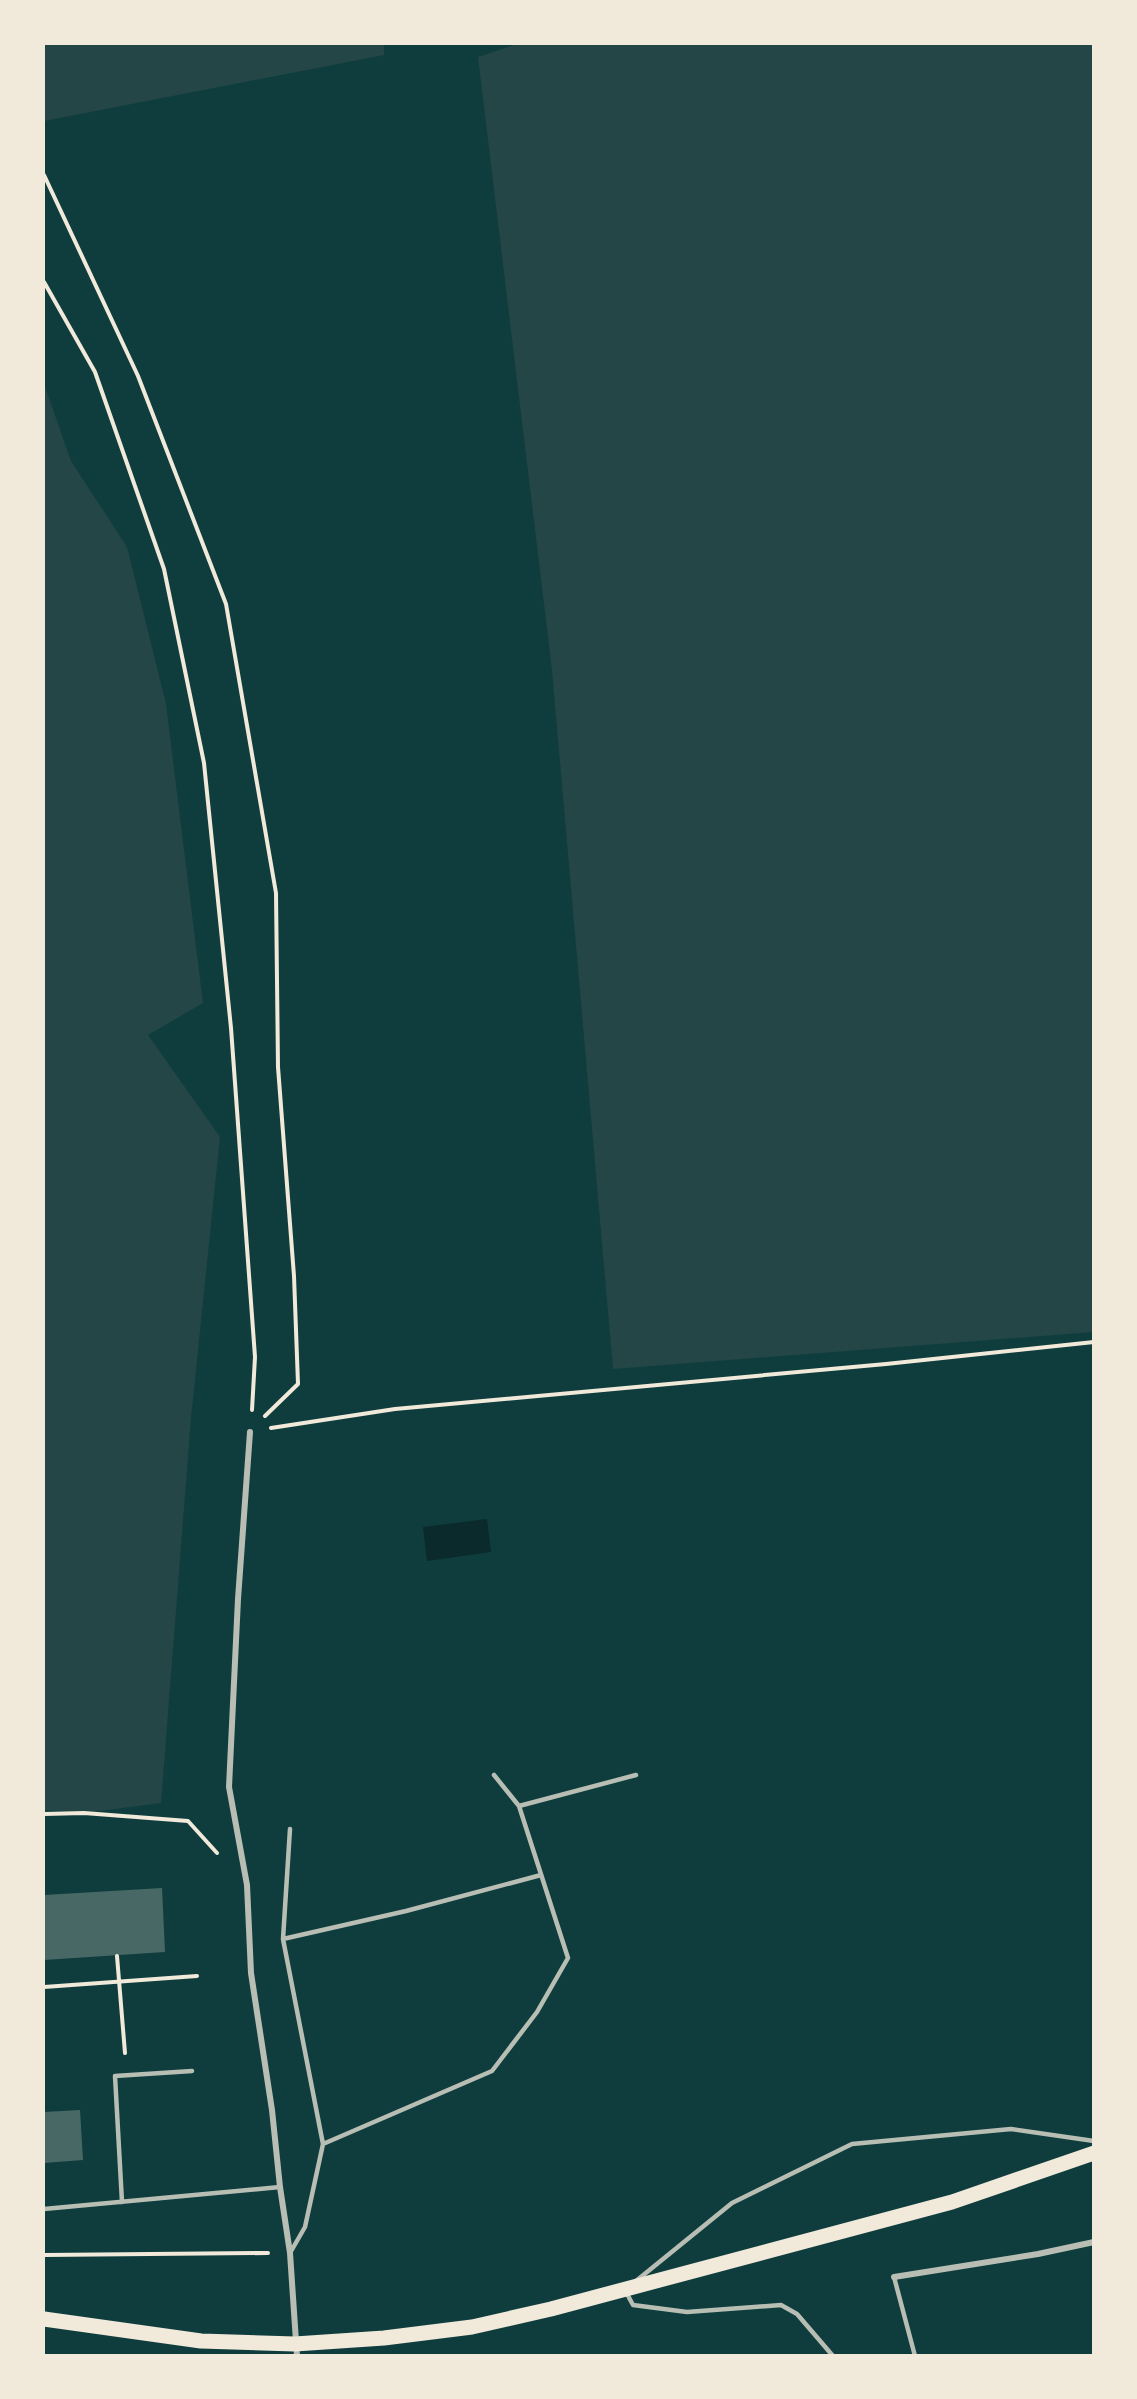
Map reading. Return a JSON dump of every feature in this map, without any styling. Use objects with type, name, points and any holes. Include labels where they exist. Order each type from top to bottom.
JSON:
[{"type":"main road","points":[[44,2319],[201,2341],[296,2350],[472,2327],[625,2290],[952,2202],[1094,2153]]},
{"type":"street","points":[[250,1432],[238,1599],[229,1787],[247,1885],[251,1973],[272,2110],[290,2253],[296,2350]]},
{"type":"street","points":[[894,2277],[1038,2254],[1094,2242]]},
{"type":"lane","points":[[323,2144],[492,2071],[537,2012],[568,1958],[519,1806],[494,1775]]},
{"type":"lane","points":[[519,1806],[636,1775]]},
{"type":"lane","points":[[290,1829],[284,1939],[323,2144],[305,2227],[290,2253]]},
{"type":"lane","points":[[284,1939],[406,1911],[541,1875]]},
{"type":"lane","points":[[122,2202],[115,2076],[192,2070]]},
{"type":"lane","points":[[833,2355],[797,2314],[781,2305],[687,2312],[633,2305],[625,2290],[732,2203],[852,2144],[1011,2129],[1094,2141]]},
{"type":"lane","points":[[44,2209],[280,2187]]},
{"type":"lane","points":[[894,2277],[915,2355]]},
{"type":"path","points":[[44,175],[138,376],[226,604],[276,893],[278,1067],[294,1276],[298,1383],[250,1432]]},
{"type":"path","points":[[44,282],[94,372],[164,569],[204,763],[231,1028],[255,1357],[250,1432]]},
{"type":"path","points":[[250,1432],[395,1409],[1094,1342]]},
{"type":"path","points":[[44,1814],[84,1813],[188,1821],[247,1885]]},
{"type":"path","points":[[117,1956],[127,2075]]},
{"type":"path","points":[[44,1987],[197,1976]]},
{"type":"path","points":[[44,2255],[290,2253]]},
{"type":"shaded area","points":[[44,44],[384,44],[384,55],[44,121]]},
{"type":"shaded area","points":[[517,44],[1093,44],[1093,1332],[613,1369],[552,670],[478,57]]},
{"type":"shaded area","points":[[44,384],[71,461],[127,547],[166,704],[203,1003],[148,1035],[220,1137],[191,1418],[161,1803],[84,1813],[44,1810]]},
{"type":"shaded area","points":[[487,1519],[491,1552],[427,1561],[423,1527]]},
{"type":"building","points":[[162,1888],[165,1952],[44,1960],[44,1895]]},
{"type":"building","points":[[80,2110],[83,2160],[44,2163],[44,2112]]}]
